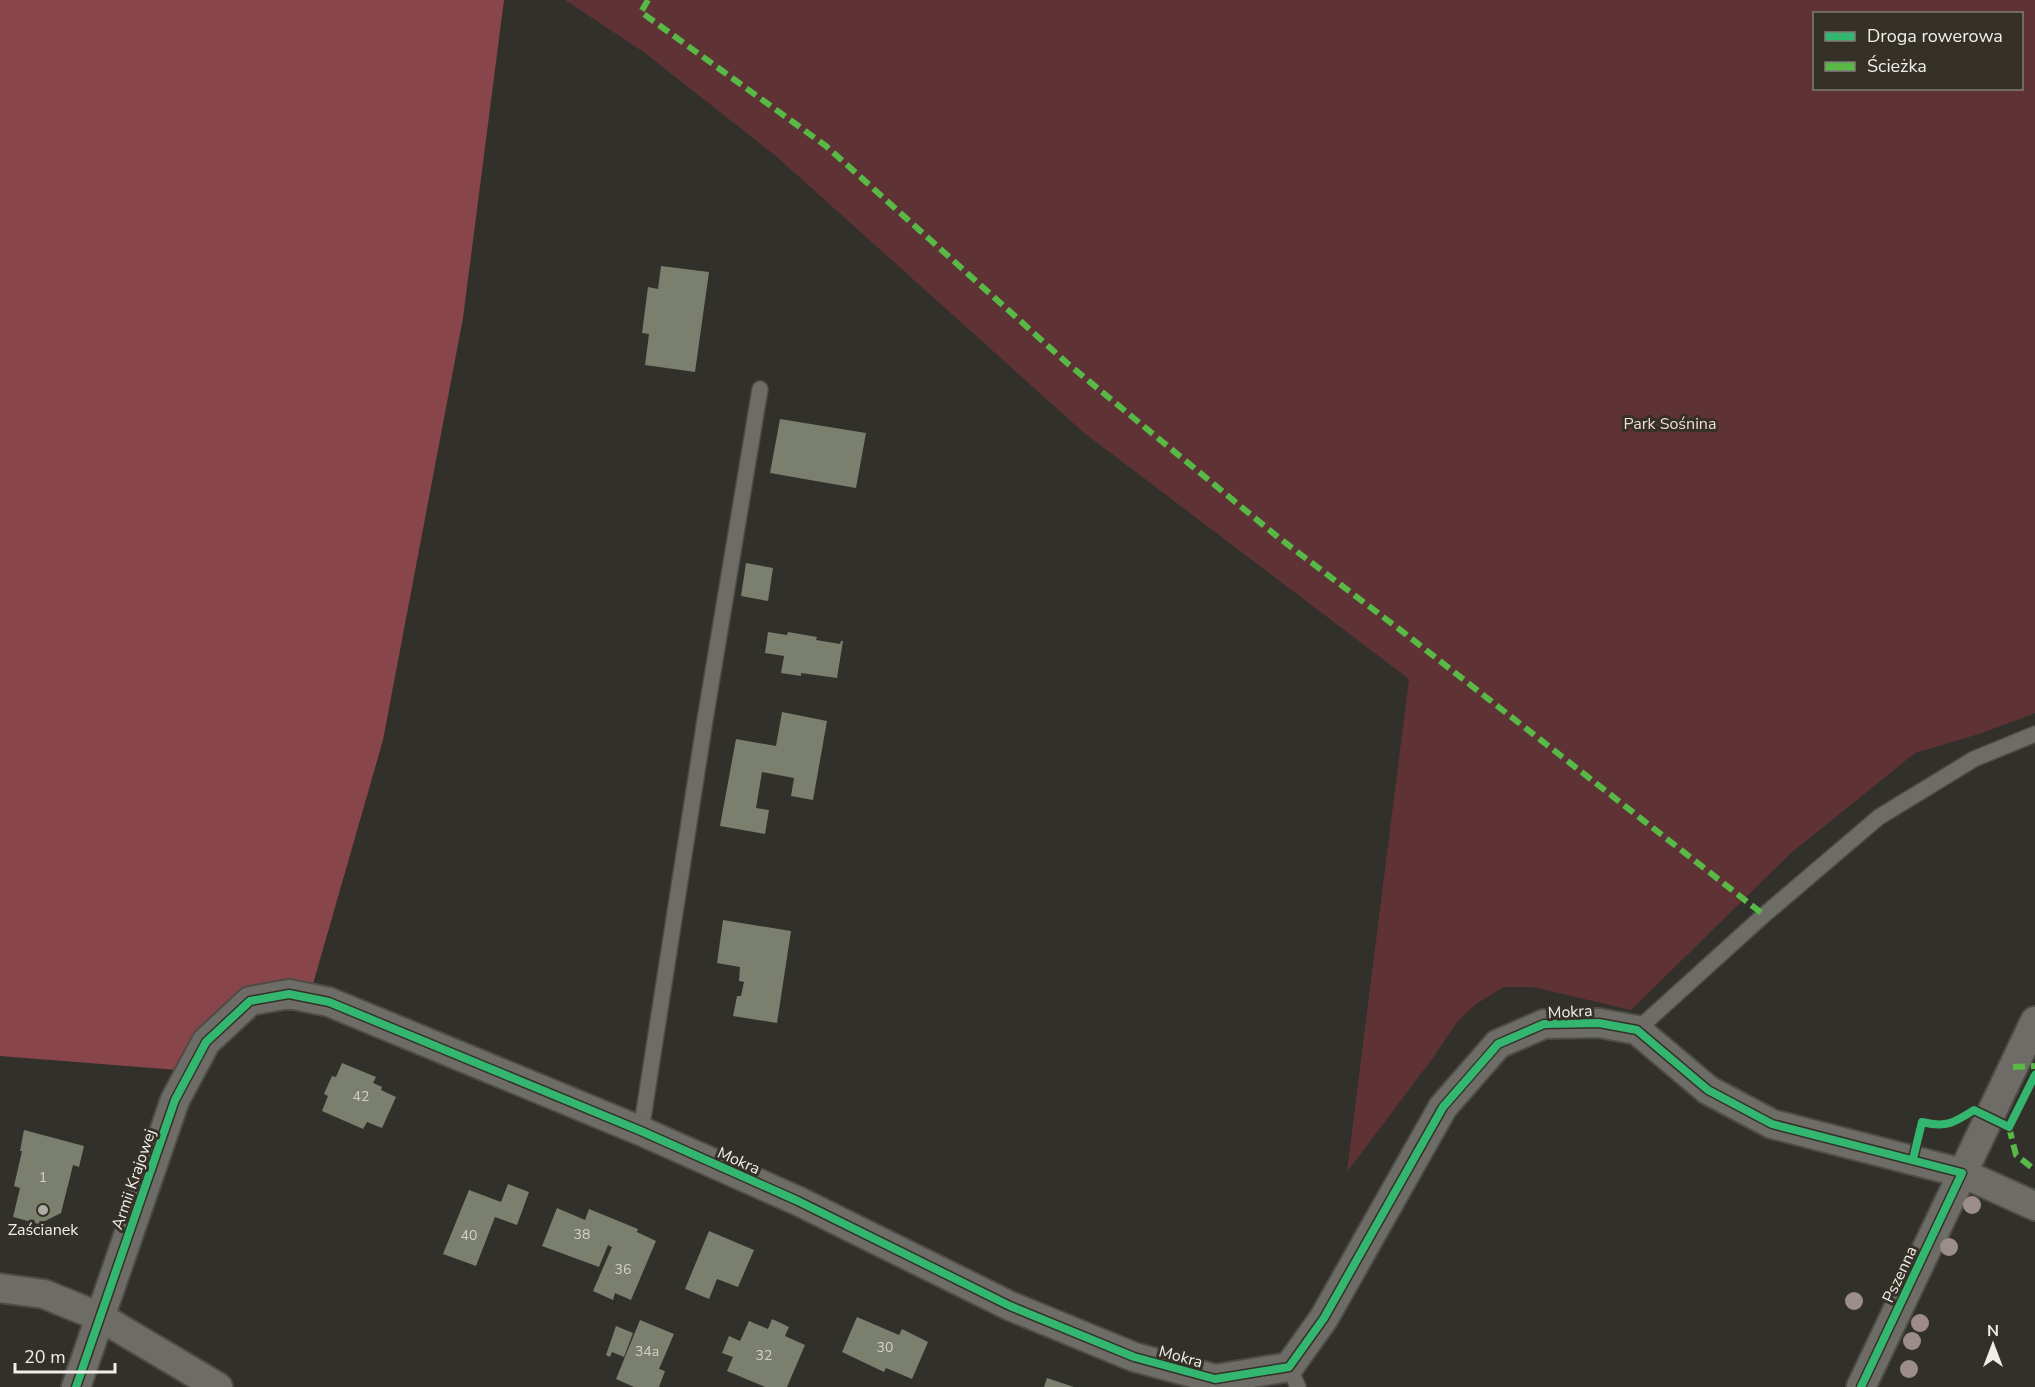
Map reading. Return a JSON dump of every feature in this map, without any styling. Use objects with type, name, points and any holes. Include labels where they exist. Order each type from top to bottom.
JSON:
[{"type":"street","name":"Mokra","points":[[250,1001],[289,994],[329,1002],[641,1131],[798,1202],[1010,1306],[1134,1358],[1215,1379],[1294,1377],[1324,1318],[1443,1107],[1498,1044],[1544,1024],[1599,1023],[1637,1030],[1708,1090],[1772,1124],[1962,1173],[2035,1206]]},
{"type":"street","name":"Armii Krajowej","points":[[76,1387],[174,1100],[206,1042],[250,1001]]},
{"type":"street","name":"Pszenna","points":[[1861,1387],[2035,1021]]},
{"type":"street","points":[[0,1288],[44,1294],[100,1317],[218,1387]]},
{"type":"lane","points":[[641,1131],[705,720],[760,389]]},
{"type":"lane","points":[[1637,1030],[1764,915],[1879,817],[1974,759],[2035,734]]},
{"type":"green space","name":"Park Sośnina","points":[[565,0],[2035,0],[2035,713],[1979,734],[1915,753],[1791,853],[1631,1010],[1533,987],[1504,987],[1476,1004],[1457,1022],[1347,1172],[1409,679],[1083,432],[777,157],[645,53]]},
{"type":"shaded area","points":[[0,0],[504,0],[463,318],[383,740],[309,998],[250,1001],[190,1071],[0,1056]]},
{"type":"building","points":[[661,266],[709,272],[695,372],[645,365],[649,334],[642,333],[648,287],[658,289]]},
{"type":"building","points":[[780,419],[866,433],[856,488],[770,473]]},
{"type":"building","points":[[746,563],[773,568],[768,601],[741,596]]},
{"type":"building","points":[[768,632],[787,635],[788,632],[840,644],[843,641],[837,678],[781,673],[784,656],[765,653]]},
{"type":"building","points":[[782,712],[827,721],[813,800],[791,796],[794,778],[762,772],[756,808],[769,810],[765,834],[720,826],[736,739],[776,746]]},
{"type":"building","points":[[723,920],[791,931],[777,1023],[733,1016],[737,996],[741,996],[744,982],[739,981],[740,967],[717,963]]},
{"type":"building","points":[[342,1063],[376,1077],[373,1083],[382,1087],[381,1090],[396,1097],[382,1128],[367,1122],[363,1129],[322,1111],[328,1096],[324,1094],[332,1076],[336,1077]]},
{"type":"building","points":[[24,1130],[84,1146],[79,1167],[73,1165],[61,1213],[39,1224],[13,1217],[20,1188],[14,1186]]},
{"type":"building","points":[[508,1184],[529,1192],[517,1225],[495,1217],[476,1266],[443,1254],[469,1190],[501,1202]]},
{"type":"building","points":[[557,1208],[585,1220],[589,1209],[638,1229],[637,1232],[656,1241],[631,1300],[615,1293],[613,1300],[593,1291],[612,1247],[608,1245],[599,1267],[542,1246]]},
{"type":"building","points":[[709,1231],[754,1250],[738,1287],[717,1279],[709,1299],[685,1289]]},
{"type":"building","points":[[857,1317],[899,1335],[902,1329],[928,1342],[912,1379],[886,1368],[884,1372],[842,1352]]},
{"type":"building","points":[[772,1319],[789,1327],[785,1336],[805,1345],[787,1387],[765,1387],[727,1371],[733,1357],[722,1353],[729,1336],[740,1341],[749,1321],[768,1329]]},
{"type":"building","points":[[640,1320],[674,1334],[659,1369],[665,1371],[659,1387],[634,1387],[616,1379]]},
{"type":"building","points":[[616,1326],[633,1333],[624,1357],[612,1352],[610,1357],[606,1355]]},
{"type":"building","points":[[1047,1378],[1074,1387],[1044,1387]]},
{"type":"marked path","points":[[648,0],[641,12],[826,146],[1067,363],[1279,538],[1403,632],[1764,915]]},
{"type":"marked path","points":[[2013,1067],[2035,1066]]},
{"type":"marked path","points":[[2009,1127],[2016,1155],[2035,1170]]},
{"type":"cycle path","points":[[76,1387],[175,1100],[206,1042],[250,1001],[289,994],[329,1002],[641,1131],[798,1201],[1010,1306],[1134,1357],[1215,1379],[1289,1367],[1324,1318],[1443,1107],[1498,1044],[1544,1024],[1599,1023],[1637,1030],[1708,1090],[1772,1124],[1962,1173],[1861,1387]]},
{"type":"cycle path","points":[[1913,1159],[1922,1122],[1949,1123],[1974,1110],[2009,1127],[2035,1075]]},
{"type":"place","name":"Zaścianek","points":[[43,1210]]}]
